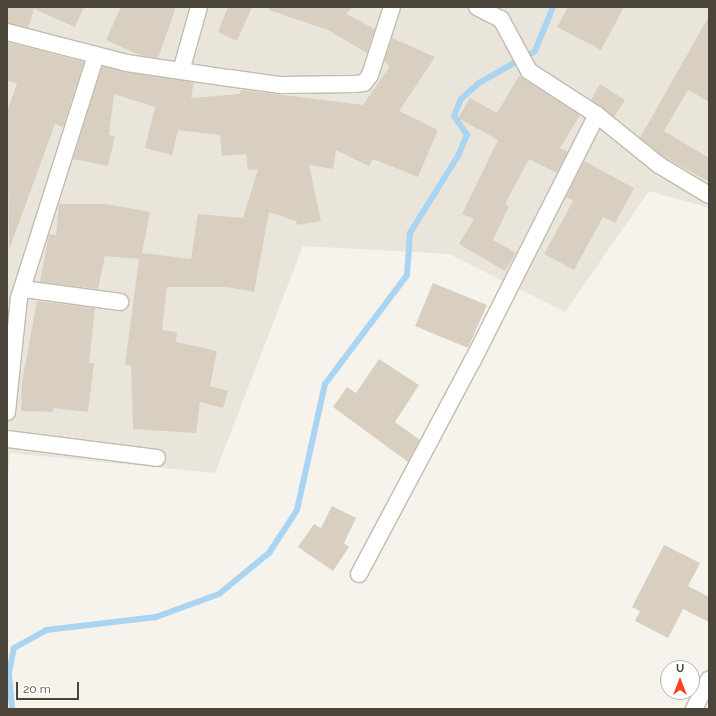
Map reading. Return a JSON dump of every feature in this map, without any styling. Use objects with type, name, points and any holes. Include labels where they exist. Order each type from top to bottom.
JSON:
[{"type":"street","points":[[180,71],[199,7]]},
{"type":"street","points":[[7,32],[96,54],[180,71],[280,85],[364,82],[392,7]]},
{"type":"street","points":[[477,7],[499,17],[529,71],[597,115],[658,165],[709,195]]},
{"type":"street","points":[[7,412],[16,295],[96,54]]},
{"type":"street","points":[[359,574],[473,360],[597,115]]},
{"type":"street","points":[[16,295],[120,302]]},
{"type":"street","points":[[7,439],[157,458]]},
{"type":"street","points":[[694,709],[709,680]]},
{"type":"shaded area","points":[[7,7],[709,7],[709,208],[649,191],[565,312],[449,254],[303,246],[215,473],[10,453],[7,491]]},
{"type":"building","points":[[7,7],[84,7],[75,27],[34,9],[28,28],[7,23]]},
{"type":"building","points":[[121,7],[176,7],[158,58],[142,56],[106,40]]},
{"type":"building","points":[[228,7],[252,7],[237,41],[218,32]]},
{"type":"building","points":[[270,7],[352,7],[346,14],[375,29],[367,53],[328,30],[269,10]]},
{"type":"building","points":[[568,7],[624,7],[601,50],[557,27]]},
{"type":"building","points":[[709,16],[709,102],[688,90],[664,131],[709,158],[709,182],[661,155],[640,138]]},
{"type":"building","points":[[392,38],[435,57],[399,111],[438,130],[418,177],[373,159],[369,166],[336,150],[333,169],[309,165],[321,221],[297,225],[296,221],[269,212],[254,292],[227,287],[167,287],[162,330],[177,332],[176,342],[217,351],[210,386],[228,391],[223,408],[200,402],[196,433],[133,429],[131,365],[125,365],[139,259],[105,256],[98,289],[40,282],[49,234],[56,235],[59,204],[106,204],[150,212],[142,253],[191,259],[198,214],[243,218],[258,169],[248,170],[246,154],[222,156],[220,135],[178,130],[172,155],[145,148],[155,107],[114,94],[109,135],[115,136],[108,166],[73,159],[102,66],[194,82],[191,98],[240,94],[240,90],[244,90],[363,105],[390,66],[384,62]]},
{"type":"building","points":[[7,42],[84,62],[63,127],[55,124],[9,250],[7,112],[17,83],[7,81]]},
{"type":"building","points":[[519,76],[580,115],[560,148],[568,152],[557,173],[529,159],[505,204],[509,206],[493,240],[516,253],[505,271],[459,244],[474,219],[462,214],[498,140],[458,118],[470,98],[497,113]]},
{"type":"building","points":[[600,84],[625,100],[614,117],[591,100]]},
{"type":"building","points":[[584,161],[634,188],[615,223],[603,217],[574,270],[544,254],[573,201],[566,197]]},
{"type":"building","points":[[433,283],[487,305],[468,348],[415,326]]},
{"type":"building","points":[[37,301],[95,308],[89,363],[94,363],[88,412],[53,408],[53,412],[21,411],[22,382]]},
{"type":"building","points":[[379,359],[419,385],[395,422],[420,440],[408,462],[333,407],[347,387],[356,393]]},
{"type":"building","points":[[332,506],[356,518],[344,543],[349,547],[333,571],[298,547],[314,524],[321,528]]},
{"type":"building","points":[[664,545],[700,563],[688,586],[709,597],[709,622],[683,609],[668,638],[635,621],[640,611],[632,607]]},
{"type":"waterway","points":[[12,709],[9,673],[14,648],[46,630],[156,617],[219,594],[269,553],[297,510],[325,384],[407,275],[410,233],[458,156],[467,135],[454,116],[461,99],[479,83],[535,51],[553,7]]}]
